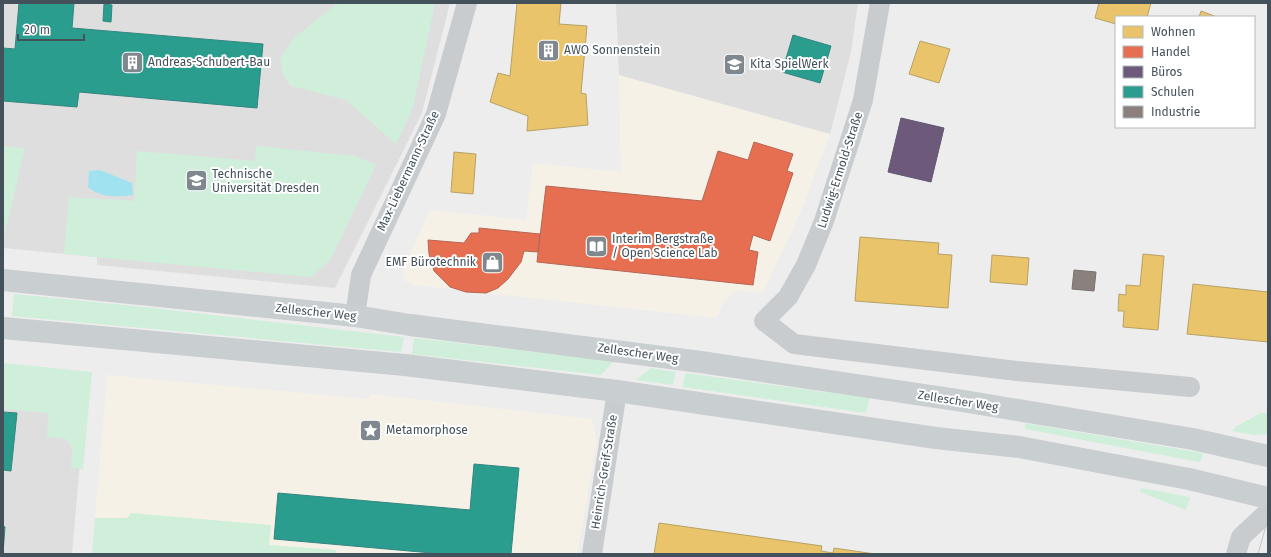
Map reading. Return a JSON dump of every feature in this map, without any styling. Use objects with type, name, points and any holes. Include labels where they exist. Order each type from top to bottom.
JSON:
[{"type":"main road","name":"Zellescher Weg","points":[[3,280],[355,316],[701,362],[949,399],[1192,439],[1268,456]]},
{"type":"main road","points":[[3,328],[405,365],[617,391],[936,438],[1019,447],[1189,479],[1268,498]]},
{"type":"street","name":"Max-Liebermann-Straße","points":[[355,316],[361,274],[436,114],[467,3]]},
{"type":"street","name":"Ludwig-Ermold-Straße","points":[[880,3],[864,100],[824,221],[806,265],[788,297],[764,321],[794,344],[1017,371],[1190,387]]},
{"type":"street","name":"Heinrich-Greif-Straße","points":[[592,554],[617,391]]},
{"type":"street","points":[[1236,554],[1241,537],[1268,512]]},
{"type":"shaded area","name":"Technische Universität Dresden","points":[[3,3],[450,3],[422,113],[335,288],[97,265],[97,257],[3,248]]},
{"type":"shaded area","name":"Kita SpielWerk","points":[[616,3],[858,3],[851,52],[830,134],[619,75]]},
{"type":"shaded area","points":[[619,75],[830,134],[801,211],[763,293],[736,291],[723,303],[716,318],[413,285],[404,280],[403,269],[430,210],[526,220],[533,163],[621,172]]},
{"type":"shaded area","points":[[3,364],[88,372],[72,554],[3,554]]},
{"type":"shaded area","points":[[107,375],[368,399],[371,394],[592,419],[597,442],[577,554],[336,554],[336,550],[269,545],[271,525],[95,518]]},
{"type":"green space","points":[[338,3],[435,3],[413,107],[396,144],[346,100],[291,86],[284,76],[280,59],[294,38]]},
{"type":"green space","points":[[3,146],[25,148],[3,241]]},
{"type":"green space","points":[[256,146],[355,156],[376,165],[330,260],[311,277],[64,254],[69,197],[134,201],[137,151],[255,161]]},
{"type":"green space","points":[[14,294],[135,306],[404,337],[401,352],[12,316]]},
{"type":"green space","points":[[414,338],[614,361],[601,375],[412,354]]},
{"type":"green space","points":[[3,363],[92,372],[83,469],[71,468],[72,448],[65,438],[47,437],[48,413],[3,409]]},
{"type":"green space","points":[[651,368],[676,372],[673,385],[636,380]]},
{"type":"green space","points":[[685,373],[870,398],[866,413],[683,387]]},
{"type":"green space","points":[[1261,413],[1268,413],[1268,434],[1254,435],[1232,431],[1237,426]]},
{"type":"green space","points":[[1025,423],[1202,453],[1203,455],[1201,461],[1199,462],[1025,429]]},
{"type":"green space","points":[[1141,488],[1190,497],[1186,510],[1140,492]]},
{"type":"green space","points":[[131,513],[271,525],[269,545],[336,550],[336,554],[92,554],[95,518],[127,518]]},
{"type":"water","points":[[100,170],[132,183],[133,195],[109,196],[93,191],[88,187],[89,171]]},
{"type":"building: Wohnen","name":"AWO Sonnenstein","points":[[517,3],[561,3],[559,24],[587,26],[581,93],[586,94],[588,125],[527,131],[528,116],[490,102],[498,73],[510,76]]},
{"type":"building: Wohnen","points":[[1099,3],[1151,3],[1147,16],[1115,16],[1115,24],[1095,18]]},
{"type":"building: Wohnen","points":[[1201,11],[1214,16],[1199,16]]},
{"type":"building: Wohnen","points":[[920,41],[950,49],[939,83],[909,74]]},
{"type":"building: Wohnen","points":[[454,152],[476,154],[473,194],[451,192]]},
{"type":"building: Wohnen","points":[[860,237],[939,243],[938,254],[952,255],[948,308],[855,301]]},
{"type":"building: Wohnen","points":[[1143,254],[1164,256],[1158,330],[1123,327],[1124,311],[1118,311],[1119,294],[1126,295],[1126,285],[1140,286]]},
{"type":"building: Wohnen","points":[[992,255],[1029,258],[1027,285],[990,282]]},
{"type":"building: Wohnen","points":[[1193,284],[1268,292],[1268,342],[1187,334]]},
{"type":"building: Wohnen","points":[[659,523],[822,546],[821,551],[833,553],[834,548],[875,554],[654,554]]},
{"type":"building: Handel","points":[[754,142],[793,154],[787,171],[793,173],[770,241],[753,235],[749,250],[758,252],[753,285],[537,262],[546,186],[702,201],[718,151],[748,160]]},
{"type":"building: Handel","points":[[479,228],[540,234],[538,252],[524,251],[521,262],[508,279],[498,288],[486,293],[466,292],[450,287],[434,271],[429,254],[428,240],[464,243],[471,233],[479,233]]},
{"type":"building: Büros","points":[[901,118],[944,128],[931,182],[888,172]]},
{"type":"building: Schulen","name":"Andreas-Schubert-Bau","points":[[19,3],[74,3],[72,28],[263,44],[257,108],[79,92],[77,107],[3,101],[3,48],[15,49]]},
{"type":"building: Schulen","points":[[104,4],[112,5],[111,22],[103,21]]},
{"type":"building: Schulen","points":[[793,35],[831,46],[820,83],[782,72]]},
{"type":"building: Schulen","points":[[3,412],[17,413],[11,471],[3,470]]},
{"type":"building: Schulen","points":[[474,464],[519,468],[511,554],[443,554],[274,539],[278,493],[470,510]]},
{"type":"building: Schulen","points":[[3,526],[5,527],[3,553]]},
{"type":"building: Industrie","points":[[1074,270],[1096,272],[1094,291],[1072,289]]},
{"type":"tram line","points":[[1258,554],[1268,519]]},
{"type":"place","name":"AWO Sonnenstein","points":[[549,50]]},
{"type":"place","name":"Andreas-Schubert-Bau","points":[[132,62]]},
{"type":"place","name":"Kita SpielWerk","points":[[734,64]]},
{"type":"place","name":"Technische Universität Dresden","points":[[196,181]]},
{"type":"place","name":"Interim Bergstraße / Open Science Lab","points":[[597,246]]},
{"type":"place","name":"EMF Bürotechnik","points":[[492,262]]},
{"type":"place","name":"Metamorphose","points":[[370,430]]}]
